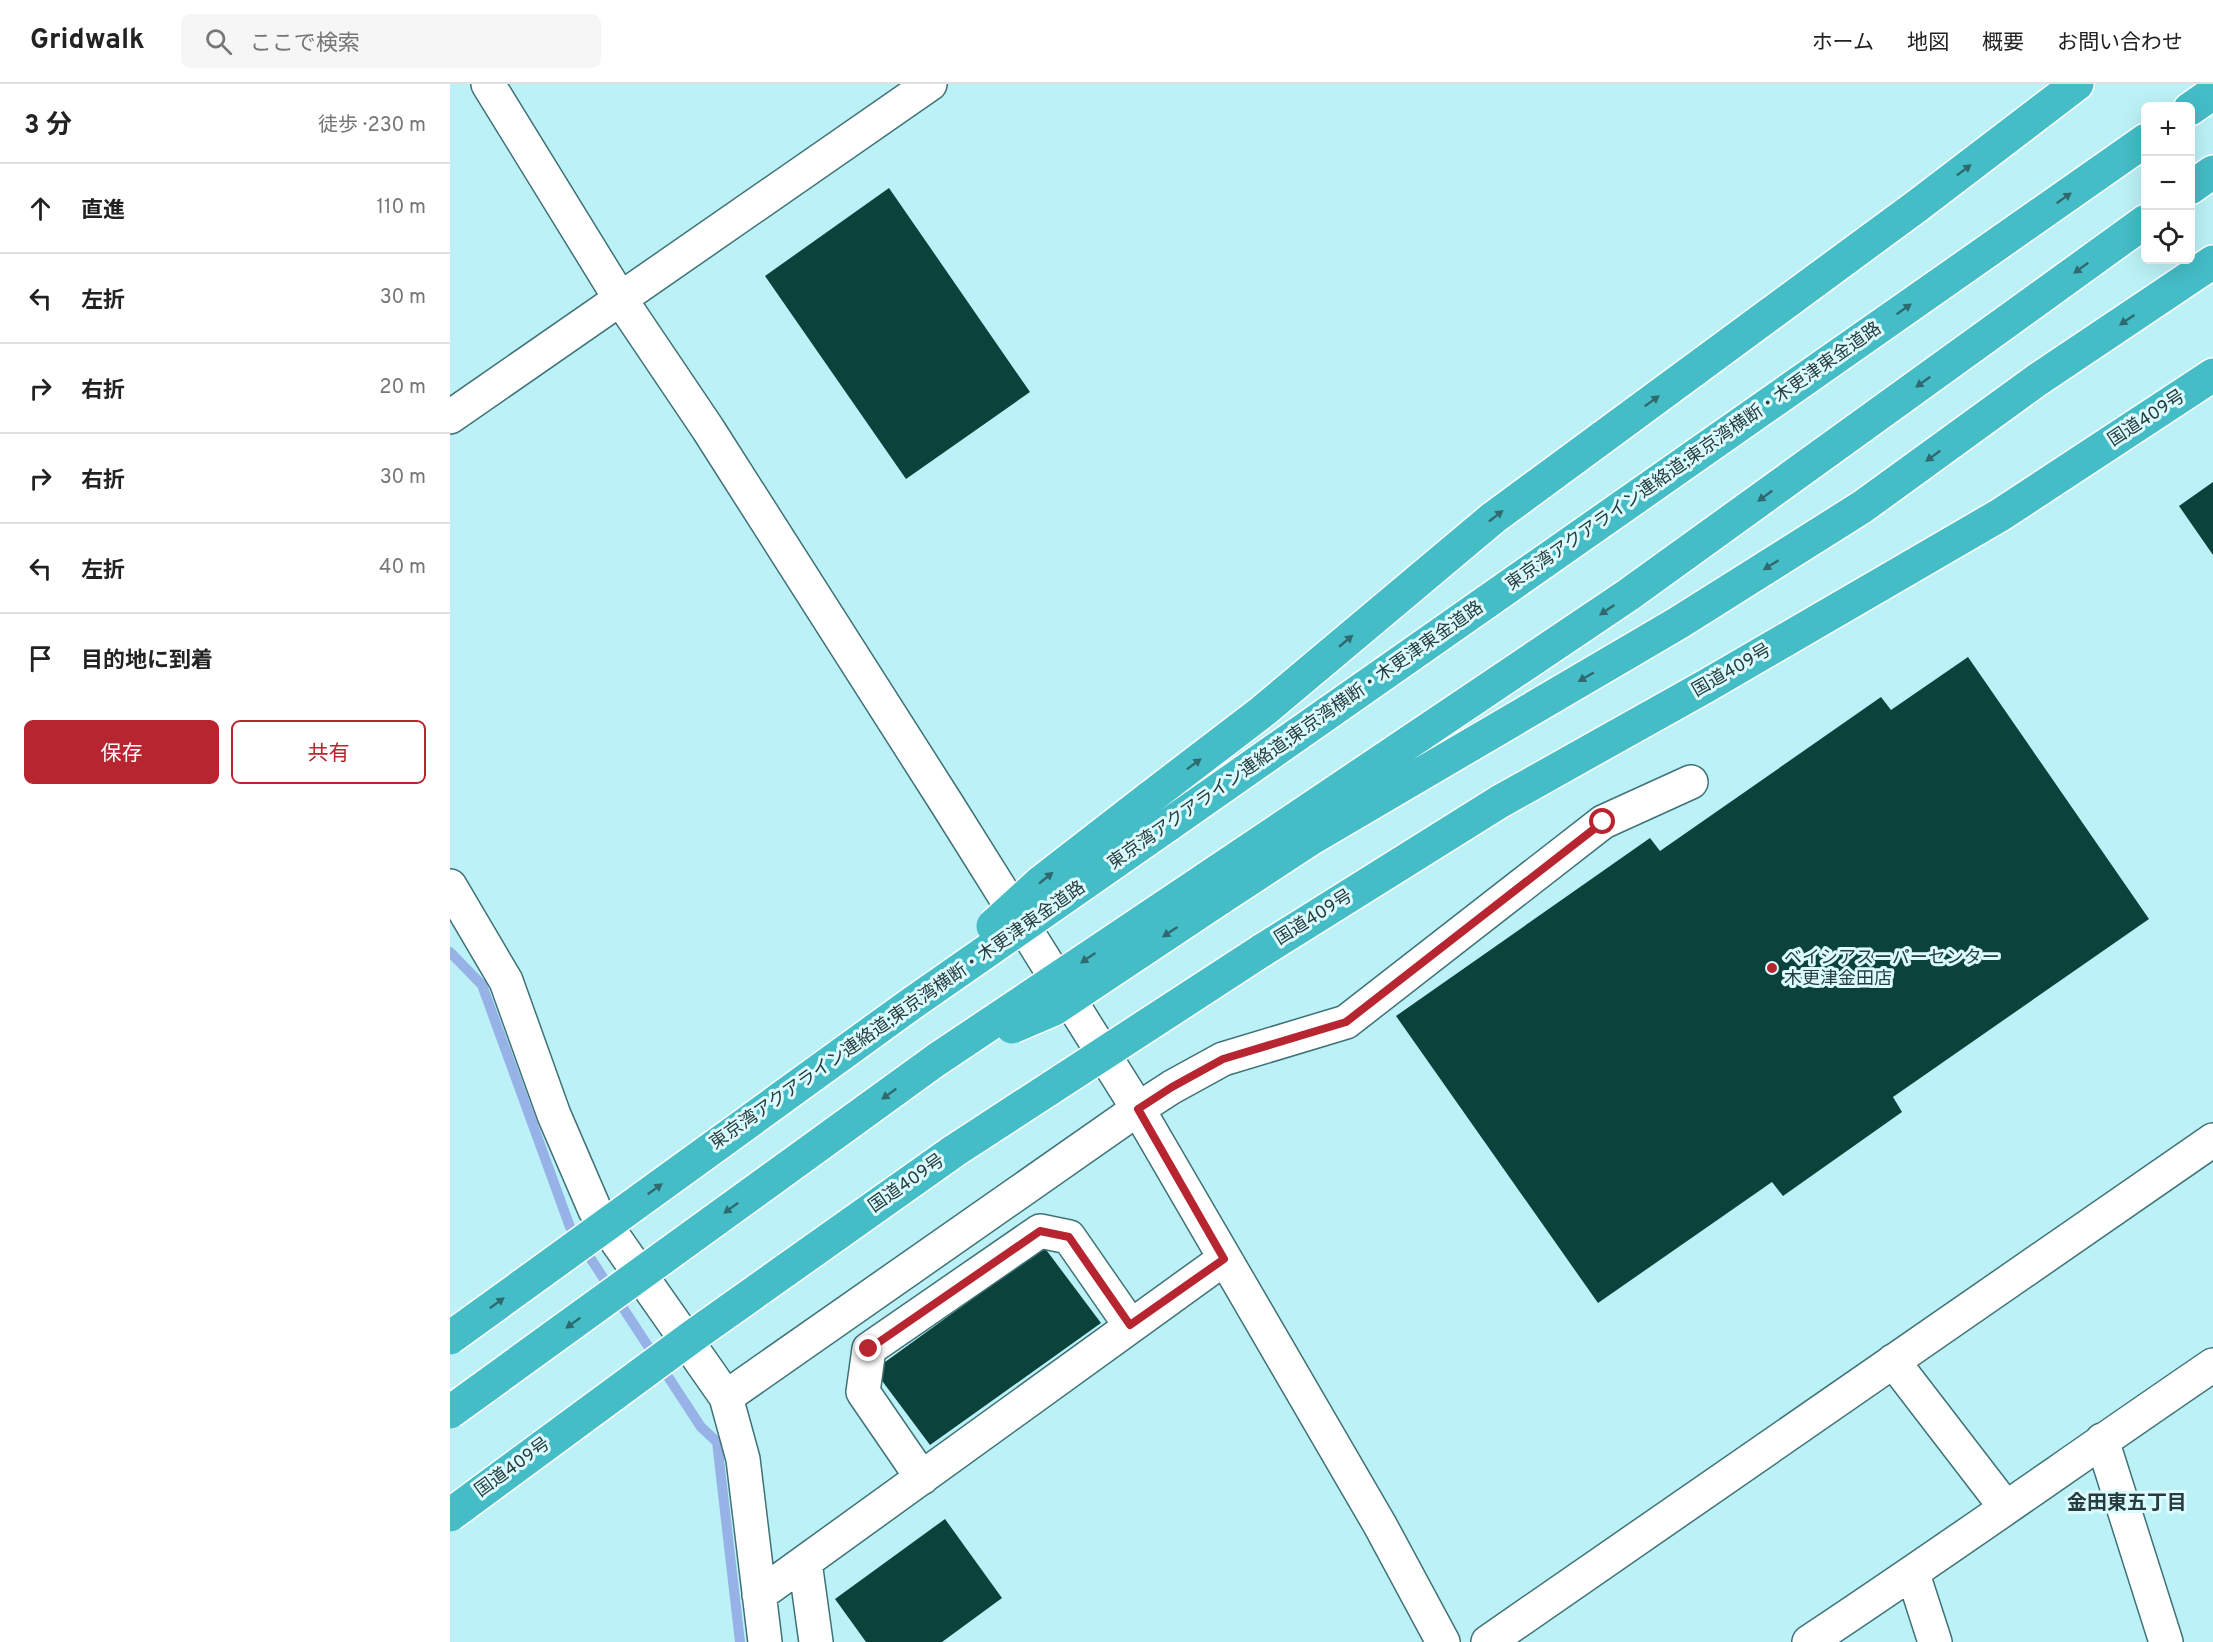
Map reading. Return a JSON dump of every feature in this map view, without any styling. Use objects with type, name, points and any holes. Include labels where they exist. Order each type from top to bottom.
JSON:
[{"type":"highway","points":[[911,1004],[1041,882],[1263,711],[1493,518],[1908,213],[2077,84]]},
{"type":"highway","points":[[2195,106],[2213,93]]},
{"type":"highway","name":"東京湾アクアライン連絡道;東京湾横断・木更津東金道路","points":[[450,1338],[911,1004],[2137,146]]},
{"type":"highway","points":[[2195,185],[2213,172]]},
{"type":"highway","points":[[450,1412],[936,1060],[1213,889],[1628,595],[2141,224]]},
{"type":"highway","points":[[1213,889],[1312,838],[1678,623],[1852,514],[2037,380],[2213,262]]},
{"type":"highway","name":"国道409号","points":[[450,1515],[693,1336],[954,1151],[1261,951],[1499,802],[1706,686],[2000,515],[2213,375]]},
{"type":"street","points":[[488,84],[621,300],[708,429],[948,804],[1138,1109],[1380,1525],[1443,1642]]},
{"type":"street","points":[[450,417],[930,84]]},
{"type":"street","points":[[726,1397],[1172,1087],[1223,1059],[1346,1022],[1603,822],[1691,782]]},
{"type":"street","points":[[450,886],[506,981],[554,1115],[596,1210],[726,1397],[743,1459],[765,1642]]},
{"type":"street","points":[[1488,1642],[2213,1140]]},
{"type":"street","points":[[922,1478],[863,1392],[869,1349],[1040,1231],[1069,1237],[1130,1325]]},
{"type":"street","points":[[759,1595],[1224,1259]]},
{"type":"street","points":[[1893,1361],[2006,1508]]},
{"type":"street","points":[[1809,1642],[1913,1574],[2102,1440],[2213,1365]]},
{"type":"street","points":[[2102,1440],[2166,1642]]},
{"type":"street","points":[[805,1562],[816,1642]]},
{"type":"street","points":[[1913,1574],[1935,1642]]},
{"type":"building","points":[[889,188],[1030,392],[906,479],[765,276]]},
{"type":"building","points":[[2213,482],[2213,555],[2179,506]]},
{"type":"building","name":"ベイシアスーパーセンター 木更津金田店","points":[[1968,657],[2149,919],[1893,1097],[1902,1112],[1783,1196],[1772,1182],[1598,1303],[1396,1016],[1650,838],[1660,851],[1881,697],[1891,710]]},
{"type":"building","points":[[1044,1247],[1101,1323],[930,1445],[874,1370]]},
{"type":"building","points":[[945,1519],[1002,1598],[942,1642],[866,1642],[835,1599]]},
{"type":"waterway","points":[[450,952],[482,985],[570,1227],[701,1427],[717,1442],[740,1642]]},
{"type":"place","name":"ベイシアスーパーセンター 木更津金田店","points":[[1772,968]]},
{"type":"district","name":"金田東五丁目","points":[[2127,1504]]},
{"type":"route","points":[[869,1349],[1040,1231],[1069,1237],[1130,1325],[1224,1259],[1138,1109],[1223,1059],[1346,1022],[1603,822]]}]
